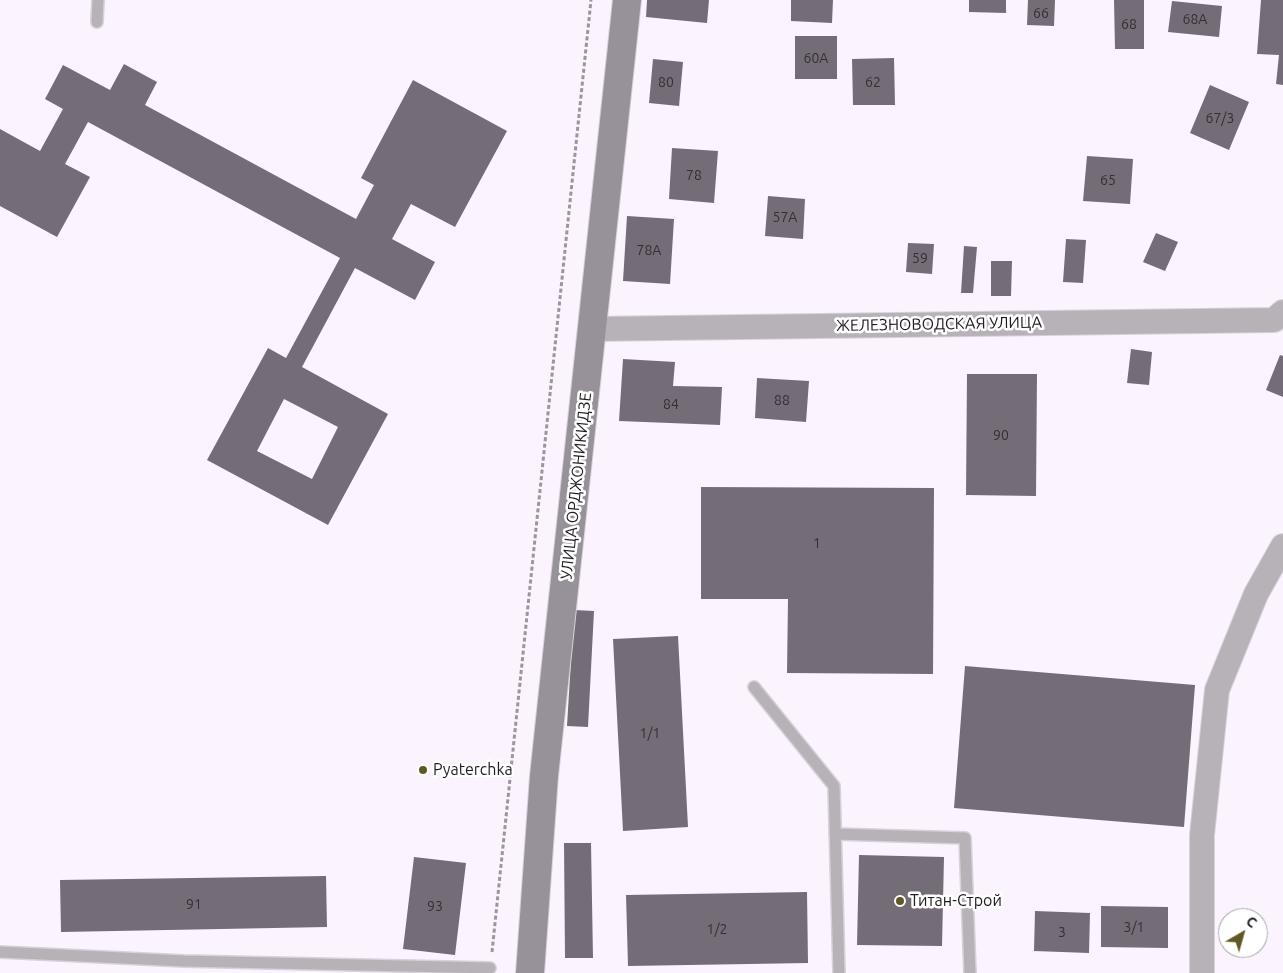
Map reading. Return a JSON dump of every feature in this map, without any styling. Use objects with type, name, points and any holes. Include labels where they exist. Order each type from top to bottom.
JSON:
[{"type":"main road","name":"УЛИЦА ОРДЖОНИКИДЗЕ","points":[[530,973],[544,776],[627,0]]},
{"type":"street","name":"ЖЕЛЕЗНОВОДСКАЯ УЛИЦА","points":[[593,328],[1274,320],[1283,312]]},
{"type":"street","points":[[1202,973],[1202,835],[1217,690],[1256,594],[1283,546]]},
{"type":"lane","points":[[97,22],[98,0]]},
{"type":"lane","points":[[754,687],[834,786],[839,973]]},
{"type":"lane","points":[[835,834],[965,838],[970,973]]},
{"type":"lane","points":[[0,952],[352,969],[490,968]]},
{"type":"path","points":[[490,968],[591,0]]},
{"type":"building","points":[[647,0],[709,0],[707,23],[646,17]]},
{"type":"building","points":[[791,0],[833,0],[832,23],[791,21]]},
{"type":"building","points":[[969,0],[1006,0],[1006,13],[969,12]]},
{"type":"building","points":[[1028,0],[1055,0],[1054,26],[1027,25]]},
{"type":"building","points":[[1114,0],[1144,0],[1144,49],[1115,49]]},
{"type":"building","points":[[1261,0],[1283,0],[1283,85],[1276,84],[1279,55],[1257,54]]},
{"type":"building","points":[[1172,1],[1222,6],[1219,37],[1168,32]]},
{"type":"building","points":[[795,36],[837,36],[837,79],[795,79]]},
{"type":"building","points":[[894,58],[895,105],[853,105],[852,59]]},
{"type":"building","points":[[653,59],[683,62],[679,106],[649,103]]},
{"type":"building","points":[[124,64],[157,82],[145,105],[356,219],[374,185],[361,178],[413,80],[507,131],[455,227],[411,204],[392,239],[435,262],[415,300],[355,268],[302,367],[388,414],[328,525],[207,460],[268,348],[286,358],[340,258],[88,122],[65,164],[90,177],[57,237],[0,206],[0,129],[40,151],[63,109],[45,99],[63,65],[110,90]],"holes":[[[284,399],[338,427],[312,479],[257,451]]]},
{"type":"building","points":[[1210,85],[1249,102],[1229,150],[1190,133]]},
{"type":"building","points":[[672,148],[718,151],[714,203],[669,199]]},
{"type":"building","points":[[1087,156],[1133,159],[1130,204],[1083,201]]},
{"type":"building","points":[[768,196],[805,199],[803,239],[765,236]]},
{"type":"building","points":[[627,216],[674,219],[670,284],[623,281]]},
{"type":"building","points":[[1156,233],[1178,242],[1165,271],[1143,262]]},
{"type":"building","points":[[1066,239],[1086,240],[1083,283],[1063,282]]},
{"type":"building","points":[[908,243],[934,244],[932,274],[906,272]]},
{"type":"building","points":[[964,246],[977,247],[973,293],[961,293]]},
{"type":"building","points":[[991,261],[1012,261],[1011,296],[991,296]]},
{"type":"building","points":[[1131,349],[1152,352],[1149,385],[1127,383]]},
{"type":"building","points":[[1280,355],[1283,356],[1283,397],[1266,390]]},
{"type":"building","points":[[623,359],[675,362],[673,386],[722,387],[720,425],[619,421]]},
{"type":"building","points":[[967,374],[1037,374],[1036,496],[966,495]]},
{"type":"building","points":[[757,378],[809,381],[806,422],[755,418]]},
{"type":"building","points":[[701,487],[934,488],[933,674],[787,673],[788,599],[701,599]]},
{"type":"building","points":[[574,610],[594,611],[588,727],[567,726]]},
{"type":"building","points":[[678,636],[688,827],[623,831],[613,639]]},
{"type":"building","points":[[965,666],[1195,685],[1184,827],[954,808]]},
{"type":"building","points":[[564,843],[591,843],[593,958],[565,958]]},
{"type":"building","name":"Титан-Строй","points":[[859,855],[944,857],[942,946],[857,945]]},
{"type":"building","points":[[414,857],[466,863],[455,955],[403,949]]},
{"type":"building","points":[[326,876],[327,927],[61,932],[60,880]]},
{"type":"building","points":[[807,892],[808,963],[628,966],[626,895]]},
{"type":"building","points":[[1101,906],[1168,907],[1168,948],[1101,947]]},
{"type":"building","points":[[1035,911],[1090,913],[1089,953],[1034,951]]},
{"type":"place","name":"Pyaterchka","points":[[423,770]]},
{"type":"place","name":"Титан-Строй","points":[[900,901]]}]
